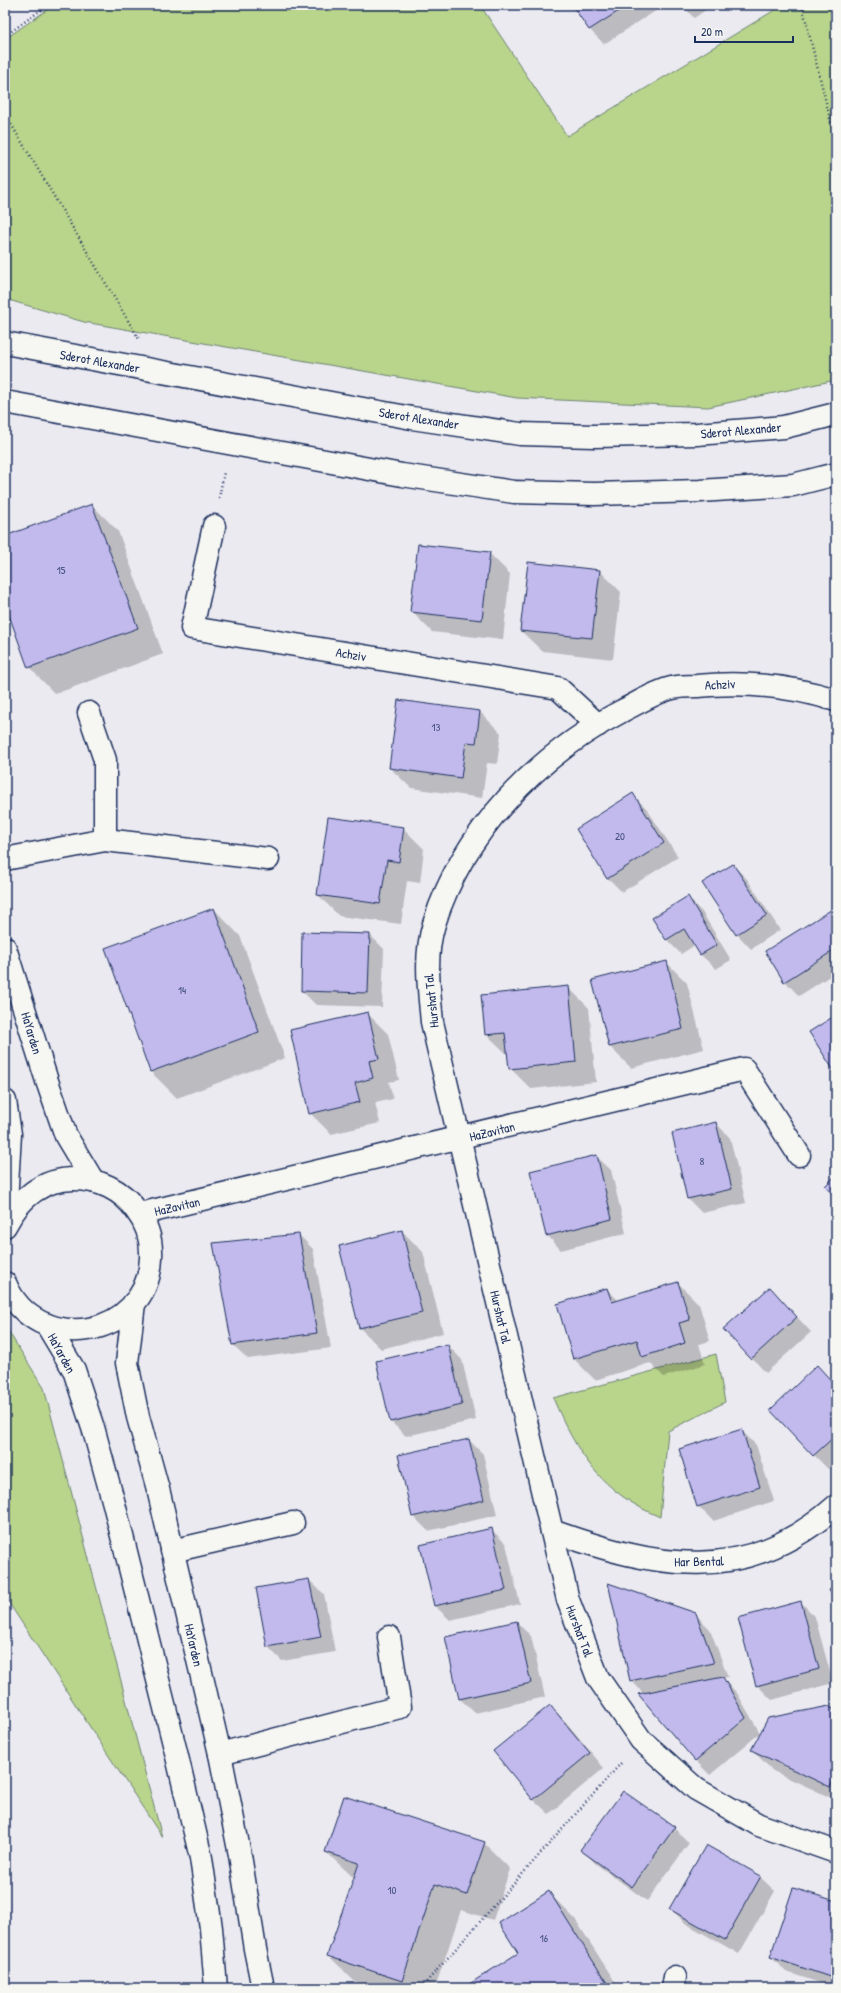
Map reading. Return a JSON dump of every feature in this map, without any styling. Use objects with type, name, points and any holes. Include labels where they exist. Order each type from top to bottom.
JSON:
[{"type":"street","name":"Sderot Alexander","points":[[5,343],[412,418],[520,434],[594,436],[705,433],[784,427],[836,414]]},
{"type":"street","points":[[5,402],[402,475],[514,492],[594,494],[700,491],[793,485],[836,474]]},
{"type":"street","name":"Achziv","points":[[214,526],[192,628],[558,688],[603,721],[642,700],[672,688],[742,683],[776,686],[809,692],[836,700]]},
{"type":"street","points":[[89,713],[105,760],[105,840]]},
{"type":"street","name":"Hurshat Tal","points":[[603,721],[537,770],[503,804],[473,841],[450,882],[433,926],[427,972],[432,1022],[568,1600],[598,1678],[641,1740],[696,1789],[759,1825],[836,1852]]},
{"type":"street","points":[[5,859],[105,840],[268,859]]},
{"type":"street","name":"HaYarden","points":[[5,948],[66,1136],[93,1181]]},
{"type":"street","name":"HaZavitan","points":[[140,1214],[460,1139],[744,1069],[799,1155]]},
{"type":"street","points":[[5,1101],[10,1134],[5,1220]]},
{"type":"street","points":[[5,1226],[17,1206],[35,1190],[58,1181],[75,1179],[93,1181],[114,1189],[124,1196],[140,1214],[150,1237],[151,1260],[146,1283],[134,1303],[116,1320],[93,1329],[70,1331],[47,1325],[27,1314],[18,1305],[5,1283]]},
{"type":"street","name":"HaYarden","points":[[134,1303],[127,1363],[138,1417],[172,1551],[220,1754],[240,1855],[255,1950],[263,1988]]},
{"type":"street","name":"HaYarden","points":[[47,1325],[74,1370],[94,1430],[116,1512],[201,1858],[211,1928],[216,1988]]},
{"type":"street","name":"Har Bental","points":[[552,1531],[584,1542],[642,1558],[700,1564],[730,1561],[760,1553],[790,1539],[822,1518],[836,1506]]},
{"type":"street","points":[[172,1551],[293,1523]]},
{"type":"street","points":[[220,1754],[400,1707],[389,1637]]},
{"type":"path","points":[[5,36],[48,5]]},
{"type":"path","points":[[802,5],[836,143]]},
{"type":"path","points":[[5,114],[158,372]]},
{"type":"path","points":[[214,526],[230,443]]},
{"type":"path","points":[[421,1988],[641,1740]]},
{"type":"green space","points":[[54,5],[480,5],[567,136],[783,5],[830,5],[836,35],[836,380],[708,407],[517,398],[84,322],[5,299],[5,39]]},
{"type":"green space","points":[[5,1326],[44,1388],[162,1837],[5,1597]]},
{"type":"green space","points":[[716,1354],[725,1402],[668,1431],[660,1517],[622,1496],[607,1484],[594,1470],[572,1437],[553,1398]]},
{"type":"building","points":[[572,5],[628,5],[589,30]]},
{"type":"building","points":[[92,504],[138,628],[28,668],[5,604],[5,536]]},
{"type":"building","points":[[418,544],[490,552],[482,620],[410,612]]},
{"type":"building","points":[[528,562],[600,570],[592,638],[520,631]]},
{"type":"building","points":[[398,700],[480,711],[476,743],[466,742],[461,778],[389,768]]},
{"type":"building","points":[[633,793],[664,843],[607,879],[576,829]]},
{"type":"building","points":[[328,817],[404,827],[399,862],[387,860],[380,904],[317,895]]},
{"type":"building","points":[[733,864],[767,915],[736,935],[702,883]]},
{"type":"building","points":[[688,896],[717,945],[700,955],[684,929],[666,940],[652,918]]},
{"type":"building","points":[[214,908],[259,1032],[150,1072],[105,948]]},
{"type":"building","points":[[834,908],[836,911],[836,949],[784,982],[765,951]]},
{"type":"building","points":[[302,932],[370,934],[368,993],[301,991]]},
{"type":"building","points":[[667,961],[683,1029],[609,1047],[592,980]]},
{"type":"building","points":[[569,986],[576,1062],[509,1069],[505,1033],[485,1035],[481,995]]},
{"type":"building","points":[[368,1012],[379,1059],[369,1061],[373,1078],[355,1083],[360,1102],[309,1114],[290,1030]]},
{"type":"building","points":[[836,1015],[836,1074],[809,1032]]},
{"type":"building","points":[[716,1122],[732,1189],[687,1199],[672,1133]]},
{"type":"building","points":[[597,1155],[612,1219],[546,1236],[530,1171]]},
{"type":"building","points":[[836,1175],[836,1198],[825,1186]]},
{"type":"building","points":[[402,1230],[422,1313],[359,1328],[339,1246]]},
{"type":"building","points":[[299,1234],[317,1333],[232,1345],[213,1243]]},
{"type":"building","points":[[678,1282],[690,1320],[679,1323],[685,1343],[642,1357],[637,1340],[573,1359],[557,1304],[607,1288],[612,1302]]},
{"type":"building","points":[[770,1287],[797,1317],[751,1359],[723,1329]]},
{"type":"building","points":[[448,1344],[462,1405],[390,1422],[376,1361]]},
{"type":"building","points":[[817,1365],[836,1386],[836,1435],[813,1456],[770,1410]]},
{"type":"building","points":[[742,1429],[760,1487],[697,1507],[679,1449]]},
{"type":"building","points":[[469,1439],[484,1500],[412,1517],[398,1455]]},
{"type":"building","points":[[492,1528],[506,1590],[434,1606],[420,1545]]},
{"type":"building","points":[[309,1579],[321,1637],[267,1647],[256,1588]]},
{"type":"building","points":[[608,1583],[696,1613],[714,1663],[630,1681]]},
{"type":"building","points":[[836,1586],[836,1602],[829,1590]]},
{"type":"building","points":[[801,1601],[819,1669],[756,1686],[738,1618]]},
{"type":"building","points":[[517,1621],[531,1683],[459,1699],[445,1637]]},
{"type":"building","points":[[723,1677],[746,1718],[695,1761],[638,1694]]},
{"type":"building","points":[[550,1705],[590,1753],[533,1800],[493,1751]]},
{"type":"building","points":[[829,1706],[836,1711],[836,1775],[830,1787],[751,1750],[768,1718]]},
{"type":"building","points":[[623,1791],[675,1827],[632,1887],[580,1850]]},
{"type":"building","points":[[344,1796],[485,1842],[467,1895],[435,1884],[402,1981],[327,1956],[359,1863],[325,1852]]},
{"type":"building","points":[[706,1845],[761,1876],[725,1940],[669,1909]]},
{"type":"building","points":[[793,1888],[836,1901],[836,1959],[830,1977],[770,1957]]},
{"type":"building","points":[[549,1891],[610,1988],[463,1988],[518,1953],[499,1923]]}]
